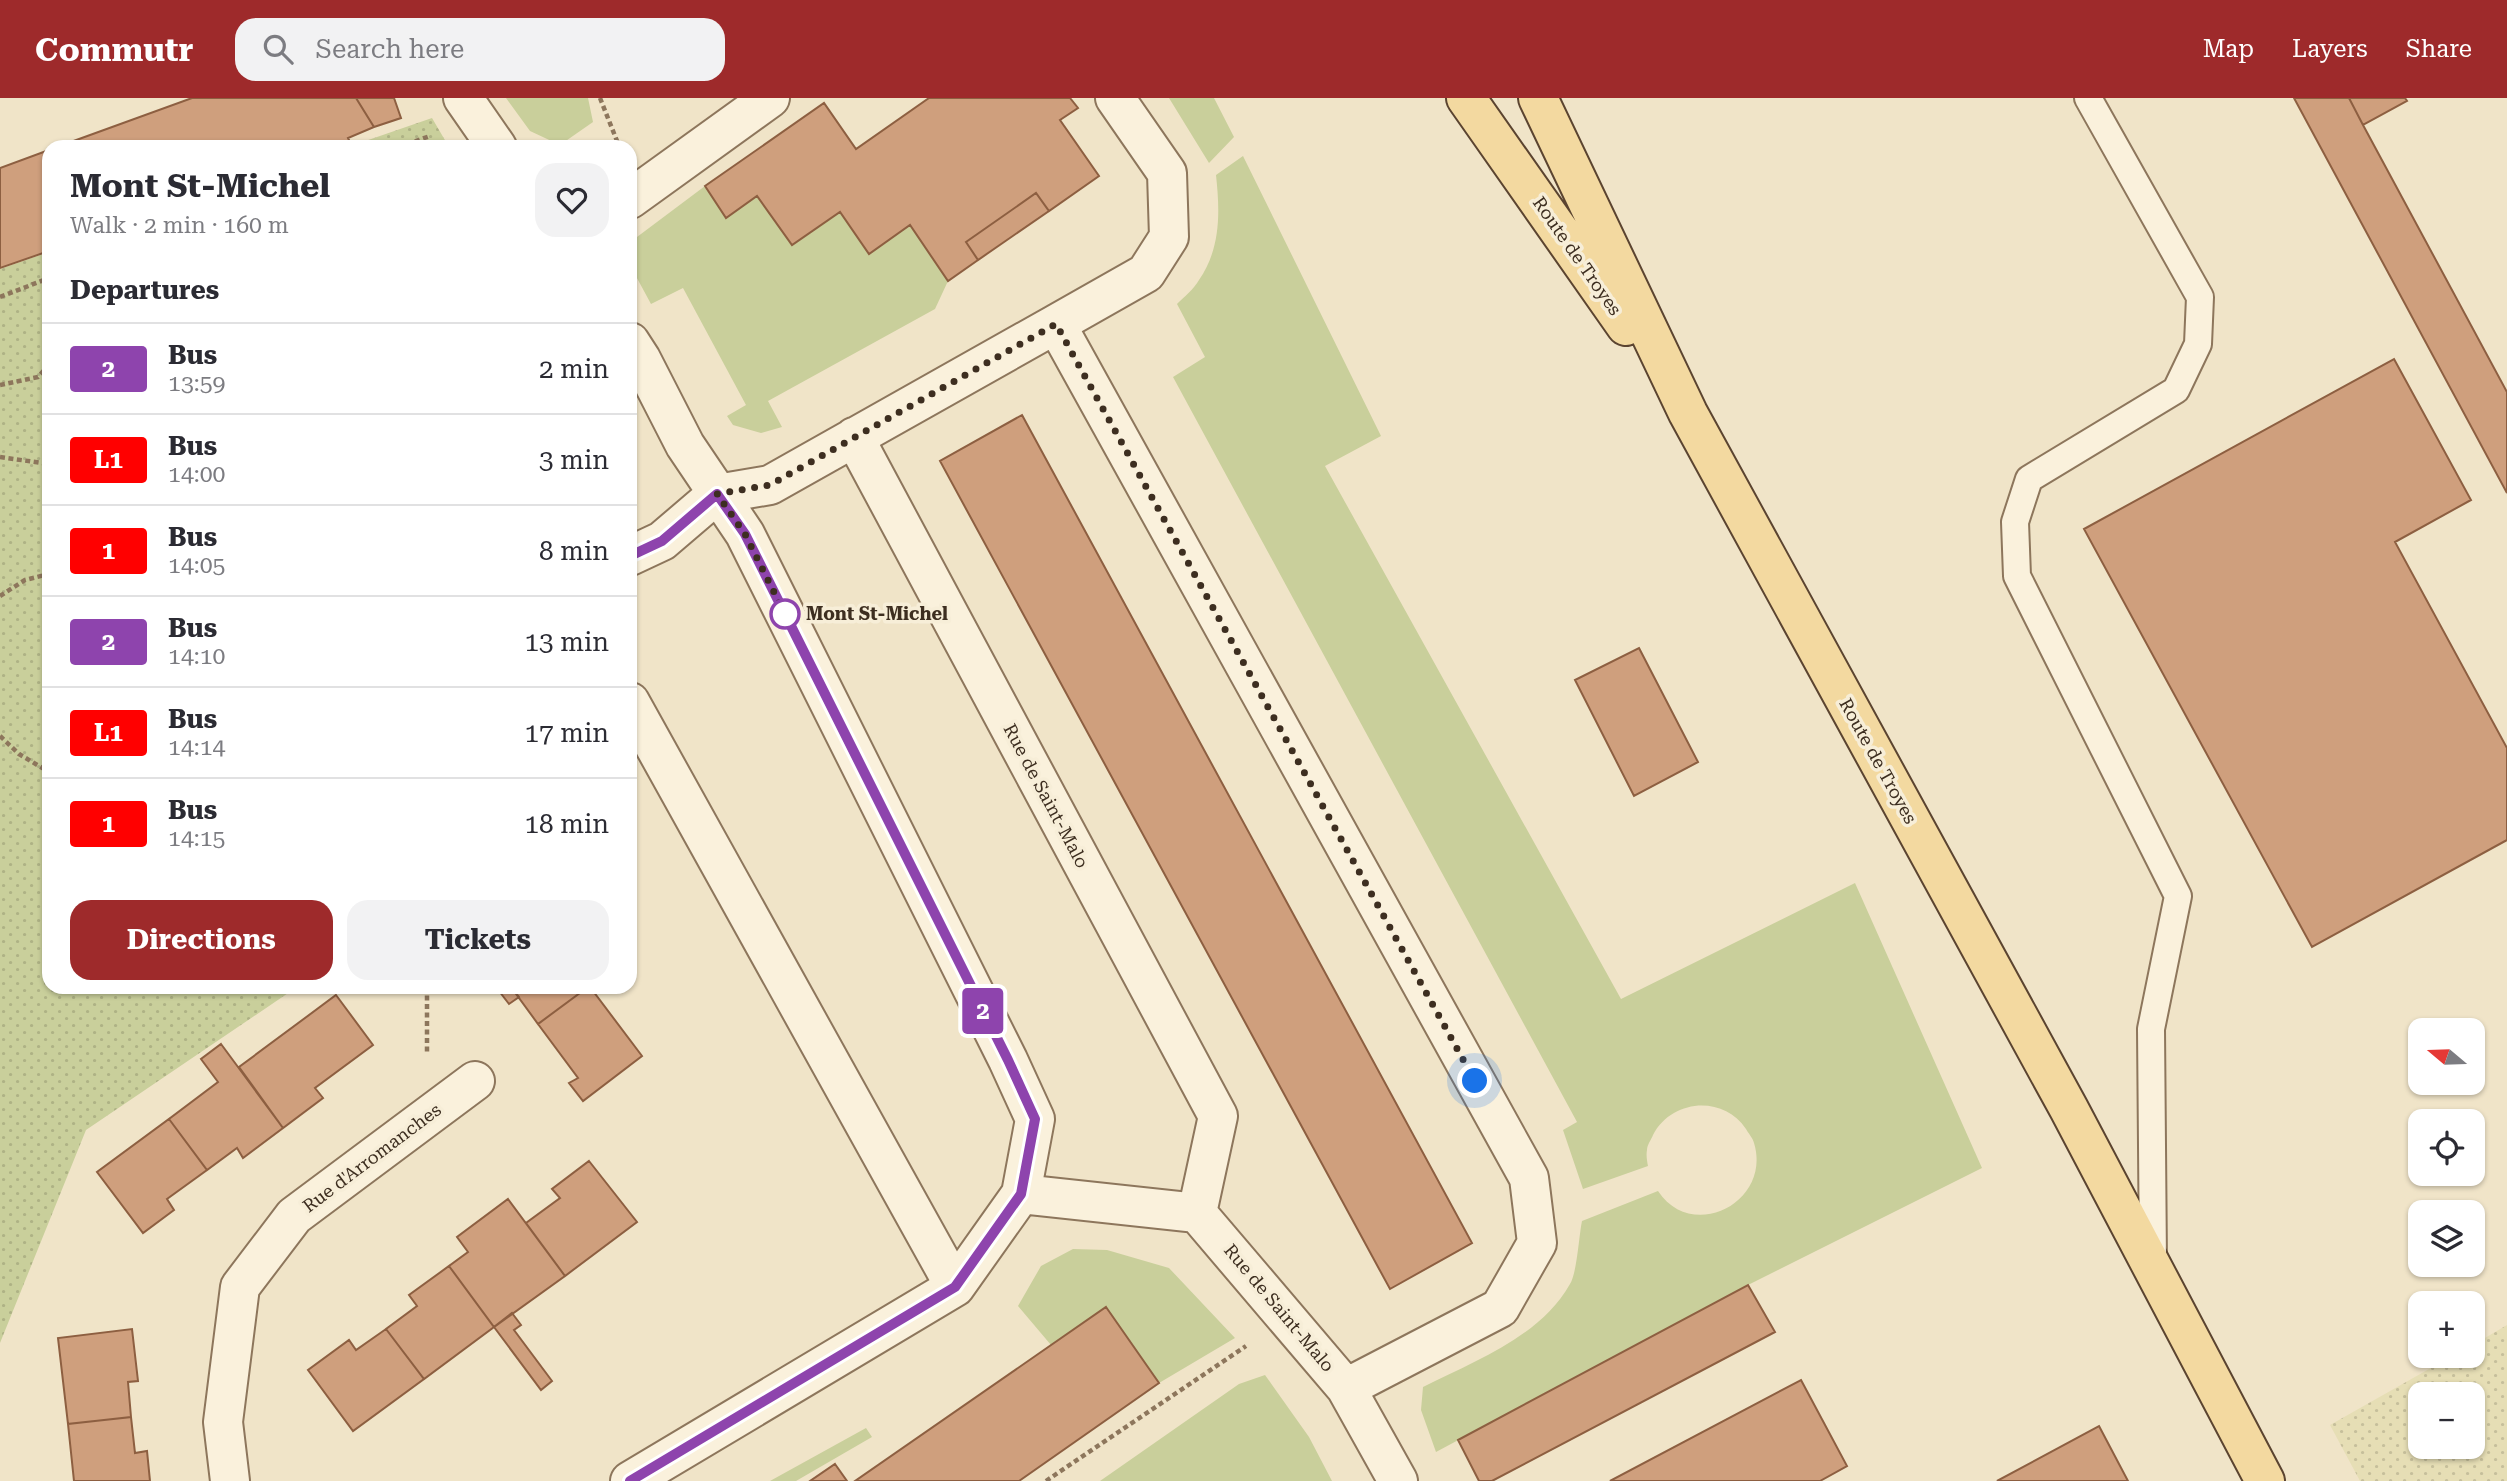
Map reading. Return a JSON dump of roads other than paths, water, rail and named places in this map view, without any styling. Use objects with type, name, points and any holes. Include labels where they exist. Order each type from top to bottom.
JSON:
[{"type":"main road","name":"Route de Troyes","points":[[1466,98],[1688,413]]},
{"type":"main road","name":"Route de Troyes","points":[[1538,98],[1688,413],[2069,1109],[2266,1481]]},
{"type":"street","points":[[463,98],[492,140]]},
{"type":"street","points":[[637,194],[770,98]]},
{"type":"street","points":[[637,553],[662,541],[717,494],[770,485],[1146,273],[1169,237],[1167,173],[1115,98]]},
{"type":"street","name":"Rue de Saint-Malo","points":[[854,437],[1218,1116],[1197,1213],[1346,1388],[1500,1308],[1537,1242],[1530,1178],[1056,324]]},
{"type":"street","points":[[630,1481],[955,1287],[1021,1194],[1035,1119],[745,534],[685,445],[637,353]]},
{"type":"street","points":[[637,715],[955,1287]]},
{"type":"street","name":"Rue d'Arromanches","points":[[230,1481],[223,1422],[240,1287],[294,1216],[475,1081]]},
{"type":"street","points":[[1021,1194],[1197,1213]]},
{"type":"street","points":[[1346,1388],[1398,1481]]},
{"type":"lane","points":[[2088,98],[2200,297],[2197,344],[2176,390],[2029,479],[2015,522],[2017,576],[2178,897],[2151,1029],[2153,1268]]},
{"type":"place","name":"Mont St-Michel","points":[[785,614]]}]
